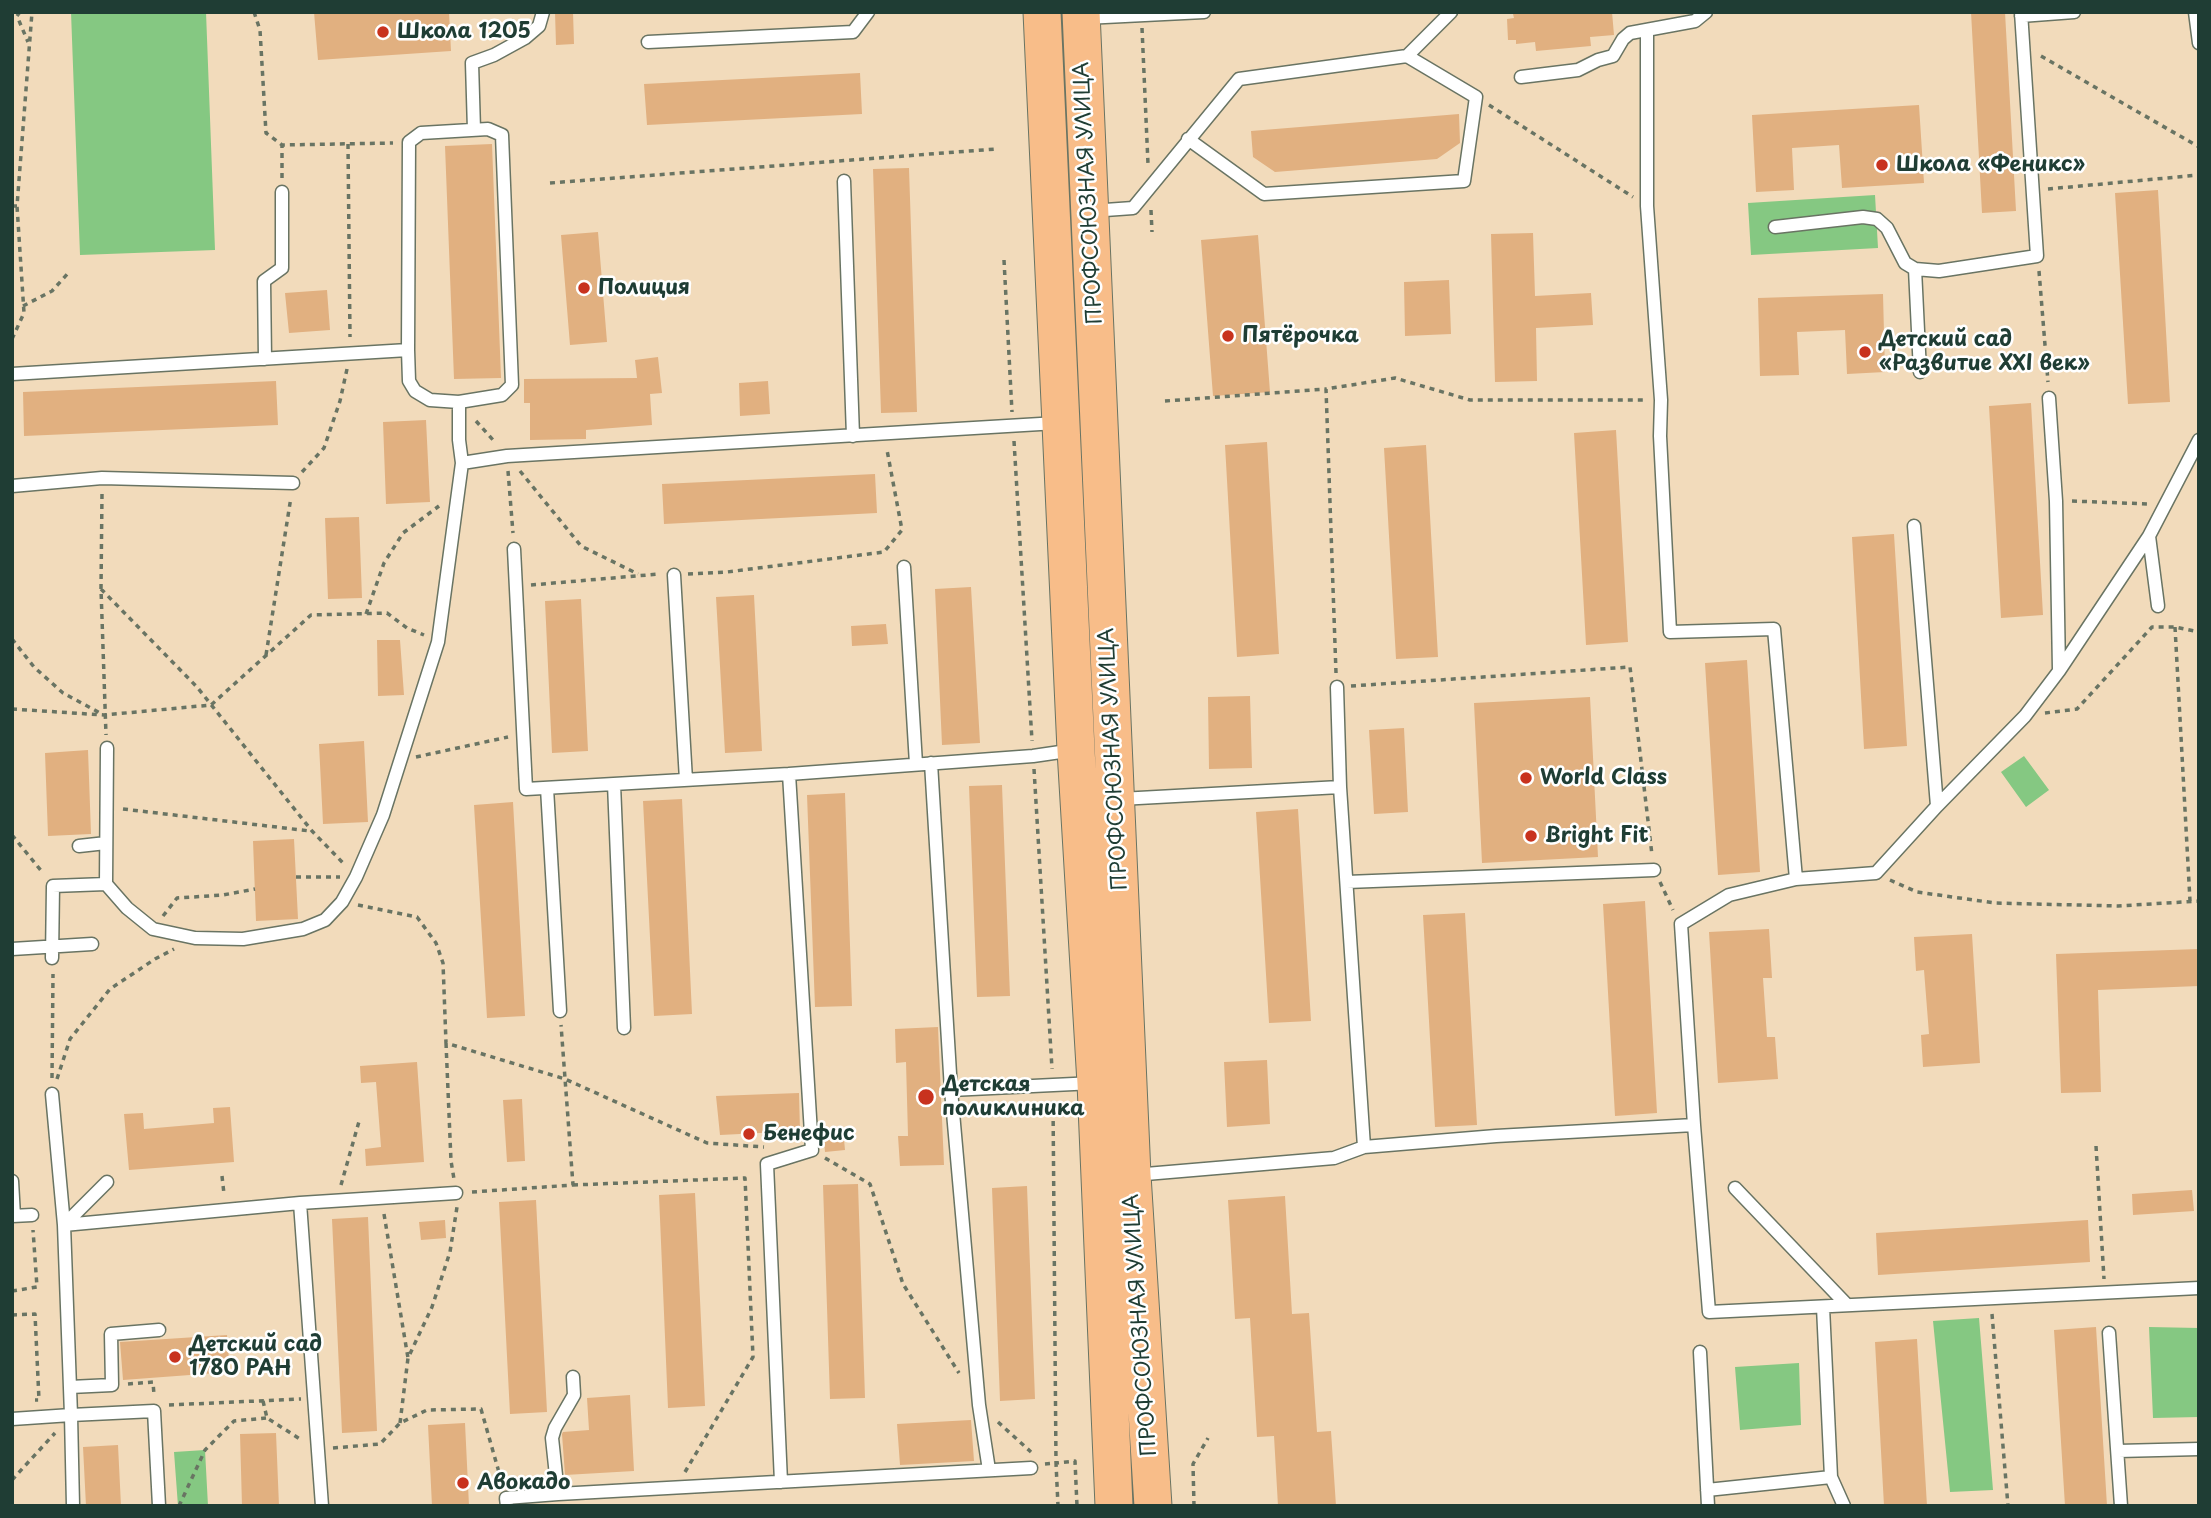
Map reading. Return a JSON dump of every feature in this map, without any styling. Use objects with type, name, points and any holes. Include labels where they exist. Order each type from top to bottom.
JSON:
[{"type":"main road","name":"ПРОФСОЮЗНАЯ УЛИЦА","points":[[1042,12],[1076,750],[1096,1083],[1114,1506]]},
{"type":"main road","name":"ПРОФСОЮЗНАЯ УЛИЦА","points":[[1082,15],[1132,1175],[1153,1506]]},
{"type":"lane","points":[[474,130],[472,63],[495,55],[526,38],[539,26],[543,12]]},
{"type":"lane","points":[[648,43],[853,32],[868,12]]},
{"type":"lane","points":[[1082,15],[1141,16],[1204,12]]},
{"type":"lane","points":[[1090,211],[1133,208],[1239,79],[1407,56],[1451,12]]},
{"type":"lane","points":[[1521,77],[1578,70],[1613,56],[1623,38],[1630,33],[1695,20],[1706,12]]},
{"type":"lane","points":[[1775,227],[1863,217],[1877,219],[1887,228],[1905,263],[1915,269],[1939,271],[2037,256],[2021,14],[2074,12]]},
{"type":"lane","points":[[2195,12],[2199,43]]},
{"type":"lane","points":[[1647,30],[1647,206],[1661,400],[1660,436],[1670,632],[1774,629],[1796,879]]},
{"type":"lane","points":[[1188,139],[1264,194],[1464,181],[1476,97],[1407,56]]},
{"type":"lane","points":[[488,129],[502,135],[512,385],[502,395],[459,402],[430,400],[415,391],[409,381],[409,142],[421,133],[474,130],[488,129]]},
{"type":"lane","points":[[844,181],[853,436]]},
{"type":"lane","points":[[265,359],[264,281],[282,268],[282,192]]},
{"type":"lane","points":[[1915,269],[1920,372]]},
{"type":"lane","points":[[12,373],[408,350]]},
{"type":"lane","points":[[2049,398],[2056,501],[2059,671]]},
{"type":"lane","points":[[107,748],[106,884],[127,908],[153,929],[195,938],[243,939],[303,929],[325,920],[342,902],[356,877],[383,815],[439,642],[462,463],[459,402]]},
{"type":"lane","points":[[462,463],[507,456],[1061,423]]},
{"type":"lane","points":[[2199,440],[2149,536],[2059,671],[2025,716],[1876,873],[1796,879],[1729,895],[1681,924],[1709,1312],[2199,1288]]},
{"type":"lane","points":[[12,486],[102,478],[293,483]]},
{"type":"lane","points":[[1914,526],[1937,806]]},
{"type":"lane","points":[[2149,536],[2158,606]]},
{"type":"lane","points":[[514,549],[526,789],[789,774],[1033,756],[1076,750]]},
{"type":"lane","points":[[904,566],[916,764]]},
{"type":"lane","points":[[674,575],[686,780]]},
{"type":"lane","points":[[1337,687],[1340,788],[1364,1147]]},
{"type":"lane","points":[[931,763],[951,1090],[979,1405],[989,1470]]},
{"type":"lane","points":[[781,1482],[767,1164],[812,1150],[789,774]]},
{"type":"lane","points":[[614,784],[624,1028]]},
{"type":"lane","points":[[547,788],[560,1011]]},
{"type":"lane","points":[[1117,799],[1340,788]]},
{"type":"lane","points":[[79,846],[106,843]]},
{"type":"lane","points":[[1347,883],[1654,870]]},
{"type":"lane","points":[[52,952],[53,886],[106,884]]},
{"type":"lane","points":[[12,949],[52,952],[92,944]]},
{"type":"lane","points":[[951,1090],[1096,1083]]},
{"type":"lane","points":[[52,1094],[64,1225],[73,1506]]},
{"type":"lane","points":[[1132,1175],[1334,1157],[1364,1147],[1496,1136],[1694,1125]]},
{"type":"lane","points":[[12,1181],[13,1216],[32,1215]]},
{"type":"lane","points":[[64,1225],[107,1182]]},
{"type":"lane","points":[[1735,1188],[1847,1305]]},
{"type":"lane","points":[[64,1225],[300,1203],[456,1193]]},
{"type":"lane","points":[[300,1203],[321,1506]]},
{"type":"lane","points":[[1823,1307],[1831,1477],[1844,1506]]},
{"type":"lane","points":[[70,1387],[112,1385],[111,1334],[159,1330]]},
{"type":"lane","points":[[2109,1333],[2122,1506]]},
{"type":"lane","points":[[1700,1352],[1708,1506]]},
{"type":"lane","points":[[558,1494],[552,1438],[574,1395],[573,1377]]},
{"type":"lane","points":[[12,1419],[154,1409],[159,1506]]},
{"type":"lane","points":[[2118,1451],[2199,1449]]},
{"type":"lane","points":[[507,1502],[558,1494],[989,1470],[1033,1462]]},
{"type":"lane","points":[[1707,1490],[1831,1477]]},
{"type":"path","points":[[20,12],[17,16],[30,46]]},
{"type":"path","points":[[12,339],[24,313],[15,206],[32,12]]},
{"type":"path","points":[[254,12],[260,30],[265,133],[282,145],[409,142]]},
{"type":"path","points":[[1141,16],[1152,232]]},
{"type":"path","points":[[2024,46],[2199,147]]},
{"type":"path","points":[[1476,97],[1647,206]]},
{"type":"path","points":[[266,655],[293,483],[324,448],[340,401],[350,354],[348,144]]},
{"type":"path","points":[[282,145],[282,192]]},
{"type":"path","points":[[550,183],[996,149]]},
{"type":"path","points":[[2032,191],[2199,175]]},
{"type":"path","points":[[2037,256],[2049,398]]},
{"type":"path","points":[[1004,260],[1053,1087],[1058,1506]]},
{"type":"path","points":[[23,306],[52,291],[70,271]]},
{"type":"path","points":[[1166,401],[1326,389],[1395,378],[1469,400],[1661,400]]},
{"type":"path","points":[[1326,389],[1337,687],[1630,667],[1654,870],[1681,924]]},
{"type":"path","points":[[459,402],[581,546],[640,575]]},
{"type":"path","points":[[516,587],[640,575],[727,572],[884,552],[902,530],[884,434]]},
{"type":"path","points":[[507,456],[514,549]]},
{"type":"path","points":[[366,614],[384,563],[403,533],[438,507],[462,463]]},
{"type":"path","points":[[102,478],[104,715]]},
{"type":"path","points":[[2056,501],[2166,504]]},
{"type":"path","points":[[101,589],[197,687],[312,831],[356,877]]},
{"type":"path","points":[[12,709],[104,715],[211,705],[311,615],[387,613],[407,628],[439,642]]},
{"type":"path","points":[[2025,716],[2077,709],[2152,627],[2175,627],[2199,632]]},
{"type":"path","points":[[2175,627],[2190,902]]},
{"type":"path","points":[[12,639],[34,667],[63,693],[104,715]]},
{"type":"path","points":[[401,761],[523,733]]},
{"type":"path","points":[[107,807],[312,831]]},
{"type":"path","points":[[12,835],[53,886]]},
{"type":"path","points":[[1876,873],[1917,891],[1983,902],[2118,906],[2199,901]]},
{"type":"path","points":[[296,877],[356,877]]},
{"type":"path","points":[[153,929],[177,898],[223,895],[255,889]]},
{"type":"path","points":[[342,902],[417,917],[436,943],[443,963],[451,1161],[458,1203],[450,1252],[432,1307],[408,1358]]},
{"type":"path","points":[[52,1094],[70,1039],[110,989],[155,959],[195,938]]},
{"type":"path","points":[[52,952],[52,1094]]},
{"type":"path","points":[[560,1011],[573,1185]]},
{"type":"path","points":[[446,1043],[565,1079],[707,1143],[812,1150],[870,1184],[903,1284],[979,1405],[1033,1462]]},
{"type":"path","points":[[342,1201],[340,1186],[360,1118]]},
{"type":"path","points":[[2096,1146],[2105,1292]]},
{"type":"path","points":[[456,1193],[746,1178],[753,1357],[676,1488]]},
{"type":"path","points":[[381,1198],[408,1358],[400,1423]]},
{"type":"path","points":[[12,1291],[37,1287],[32,1215]]},
{"type":"path","points":[[1991,1298],[2008,1506]]},
{"type":"path","points":[[12,1315],[35,1314],[39,1400],[26,1401]]},
{"type":"path","points":[[112,1385],[153,1382],[154,1409],[314,1399]]},
{"type":"path","points":[[264,1401],[267,1418]]},
{"type":"path","points":[[180,1506],[205,1450],[234,1421],[267,1418],[317,1449],[380,1444],[400,1423],[428,1410],[481,1409],[507,1502]]},
{"type":"path","points":[[12,1480],[71,1415]]},
{"type":"path","points":[[1194,1506],[1193,1464],[1208,1438]]},
{"type":"path","points":[[1044,1464],[1074,1461],[1077,1506]]},
{"type":"green space","points":[[71,12],[206,12],[215,250],[80,255]]},
{"type":"green space","points":[[1875,195],[1878,248],[1751,255],[1748,203]]},
{"type":"green space","points":[[2024,756],[2049,790],[2026,807],[2001,772]]},
{"type":"green space","points":[[1979,1318],[1993,1490],[1950,1492],[1933,1321]]},
{"type":"green space","points":[[2149,1327],[2199,1328],[2199,1417],[2153,1418]]},
{"type":"green space","points":[[1799,1363],[1801,1425],[1740,1430],[1735,1367]]},
{"type":"green space","points":[[205,1450],[208,1506],[178,1506],[174,1452]]},
{"type":"building","name":"Школа 1205","points":[[314,12],[449,12],[451,51],[318,60]]},
{"type":"building","points":[[555,12],[573,12],[574,44],[556,45]]},
{"type":"building","points":[[1612,12],[1614,35],[1590,37],[1591,46],[1536,51],[1535,42],[1516,44],[1516,40],[1508,40],[1507,19],[1514,18],[1513,14]]},
{"type":"building","points":[[1971,12],[2005,12],[2016,211],[1982,213]]},
{"type":"building","points":[[860,73],[862,114],[647,125],[644,84]]},
{"type":"building","name":"Школа «Феникс»","points":[[1919,105],[1924,183],[1842,188],[1839,145],[1792,148],[1794,190],[1756,192],[1752,115]]},
{"type":"building","points":[[1459,114],[1460,143],[1437,159],[1275,172],[1253,157],[1251,131]]},
{"type":"building","points":[[492,144],[501,378],[454,379],[445,146]]},
{"type":"building","points":[[909,168],[917,412],[881,413],[873,169]]},
{"type":"building","points":[[2158,190],[2170,402],[2128,404],[2115,193]]},
{"type":"building","name":"Полиция","points":[[598,232],[607,342],[570,345],[561,235]]},
{"type":"building","points":[[1533,233],[1535,296],[1591,293],[1593,325],[1536,328],[1537,381],[1495,382],[1491,234]]},
{"type":"building","points":[[1258,235],[1270,392],[1213,396],[1201,240]]},
{"type":"building","points":[[1449,280],[1451,334],[1405,336],[1404,282]]},
{"type":"building","points":[[327,290],[330,330],[289,333],[285,293]]},
{"type":"building","name":"Детский сад «Развитие XXI век»","points":[[1883,294],[1885,372],[1847,374],[1845,330],[1797,332],[1799,375],[1760,376],[1758,298]]},
{"type":"building","points":[[658,357],[662,393],[650,394],[652,425],[586,430],[586,439],[530,440],[530,403],[524,403],[524,379],[637,378],[635,360]]},
{"type":"building","points":[[276,381],[278,425],[24,436],[23,392]]},
{"type":"building","points":[[768,381],[770,414],[740,416],[739,383]]},
{"type":"building","points":[[2031,403],[2043,615],[2001,618],[1989,406]]},
{"type":"building","points":[[426,420],[430,502],[386,504],[383,422]]},
{"type":"building","points":[[1616,430],[1628,642],[1586,645],[1574,433]]},
{"type":"building","points":[[1267,442],[1279,654],[1237,657],[1225,445]]},
{"type":"building","points":[[1426,445],[1438,657],[1396,659],[1384,448]]},
{"type":"building","points":[[875,474],[877,513],[664,524],[662,484]]},
{"type":"building","points":[[359,517],[362,598],[328,599],[325,518]]},
{"type":"building","points":[[1894,534],[1907,746],[1864,749],[1852,537]]},
{"type":"building","points":[[971,587],[980,743],[942,745],[935,589]]},
{"type":"building","points":[[754,595],[762,751],[725,753],[716,597]]},
{"type":"building","points":[[581,599],[588,751],[552,753],[545,601]]},
{"type":"building","points":[[886,624],[888,644],[852,646],[851,626]]},
{"type":"building","points":[[377,640],[400,640],[404,695],[378,696]]},
{"type":"building","points":[[1747,660],[1760,872],[1718,875],[1705,663]]},
{"type":"building","points":[[1250,696],[1252,768],[1209,769],[1208,697]]},
{"type":"building","points":[[1590,697],[1598,857],[1482,863],[1474,703]]},
{"type":"building","points":[[1404,728],[1408,812],[1374,814],[1369,730]]},
{"type":"building","points":[[364,741],[368,822],[323,824],[319,744]]},
{"type":"building","points":[[88,750],[91,834],[48,836],[45,753]]},
{"type":"building","points":[[1002,785],[1010,996],[977,997],[969,786]]},
{"type":"building","points":[[845,793],[852,1006],[815,1007],[807,795]]},
{"type":"building","points":[[682,799],[692,1014],[654,1016],[643,801]]},
{"type":"building","points":[[513,802],[525,1016],[487,1018],[474,805]]},
{"type":"building","points":[[1298,809],[1311,1021],[1269,1023],[1256,812]]},
{"type":"building","points":[[294,839],[298,919],[256,921],[253,841]]},
{"type":"building","points":[[1645,901],[1657,1113],[1615,1116],[1603,904]]},
{"type":"building","points":[[1465,913],[1477,1125],[1435,1127],[1423,915]]},
{"type":"building","points":[[1769,929],[1772,978],[1763,978],[1767,1037],[1775,1037],[1778,1079],[1718,1083],[1709,932]]},
{"type":"building","points":[[1972,934],[1980,1063],[1923,1067],[1921,1035],[1929,1034],[1924,970],[1916,971],[1914,937]]},
{"type":"building","points":[[2199,949],[2199,986],[2098,990],[2101,1092],[2061,1093],[2056,954]]},
{"type":"building","points":[[938,1027],[944,1165],[900,1166],[898,1136],[908,1136],[906,1062],[896,1063],[895,1029]]},
{"type":"building","points":[[1267,1060],[1270,1124],[1227,1127],[1224,1062]]},
{"type":"building","points":[[417,1062],[424,1162],[366,1166],[365,1149],[381,1147],[376,1082],[361,1083],[360,1066]]},
{"type":"building","points":[[799,1093],[800,1131],[720,1135],[716,1096]]},
{"type":"building","points":[[522,1099],[525,1161],[507,1162],[503,1100]]},
{"type":"building","points":[[230,1107],[234,1162],[129,1170],[124,1114],[143,1113],[144,1129],[214,1123],[213,1108]]},
{"type":"building","points":[[843,1129],[845,1150],[825,1152],[823,1131]]},
{"type":"building","points":[[858,1184],[865,1398],[830,1399],[823,1185]]},
{"type":"building","points":[[1027,1186],[1035,1399],[1000,1401],[992,1188]]},
{"type":"building","points":[[2192,1190],[2194,1211],[2133,1215],[2132,1194]]},
{"type":"building","points":[[695,1193],[705,1406],[668,1408],[659,1195]]},
{"type":"building","points":[[1285,1196],[1292,1314],[1309,1313],[1317,1432],[1331,1431],[1336,1506],[1278,1506],[1274,1436],[1257,1437],[1250,1318],[1235,1319],[1228,1200]]},
{"type":"building","points":[[536,1200],[547,1412],[510,1414],[499,1202]]},
{"type":"building","points":[[368,1217],[377,1431],[342,1433],[332,1219]]},
{"type":"building","points":[[445,1220],[446,1238],[421,1240],[419,1222]]},
{"type":"building","points":[[2088,1220],[2090,1262],[1878,1275],[1876,1233]]},
{"type":"building","points":[[2096,1327],[2107,1506],[2065,1506],[2054,1330]]},
{"type":"building","name":"Детский сад 1780 РАН","points":[[227,1335],[230,1372],[123,1380],[120,1342]]},
{"type":"building","points":[[1917,1339],[1927,1506],[1884,1506],[1875,1342]]},
{"type":"building","points":[[630,1395],[634,1471],[565,1475],[562,1434],[589,1430],[587,1398]]},
{"type":"building","points":[[971,1420],[974,1461],[900,1465],[897,1424]]},
{"type":"building","points":[[465,1423],[469,1506],[432,1506],[428,1425]]},
{"type":"building","points":[[276,1433],[279,1506],[242,1506],[240,1434]]},
{"type":"building","points":[[118,1445],[121,1506],[86,1506],[83,1447]]},
{"type":"place","name":"Школа 1205","points":[[383,32]]},
{"type":"place","name":"Школа «Феникс»","points":[[1882,165]]},
{"type":"place","name":"Полиция","points":[[584,288]]},
{"type":"place","name":"Пятёрочка","points":[[1228,336]]},
{"type":"place","name":"Детский сад «Развитие XXI век»","points":[[1865,352]]},
{"type":"place","name":"World Class","points":[[1526,778]]},
{"type":"place","name":"Bright Fit","points":[[1531,836]]},
{"type":"place","name":"Детская поликлиника","points":[[926,1097]]},
{"type":"place","name":"Бенефис","points":[[749,1134]]},
{"type":"place","name":"Детский сад 1780 РАН","points":[[175,1357]]},
{"type":"place","name":"Авокадо","points":[[463,1483]]}]
